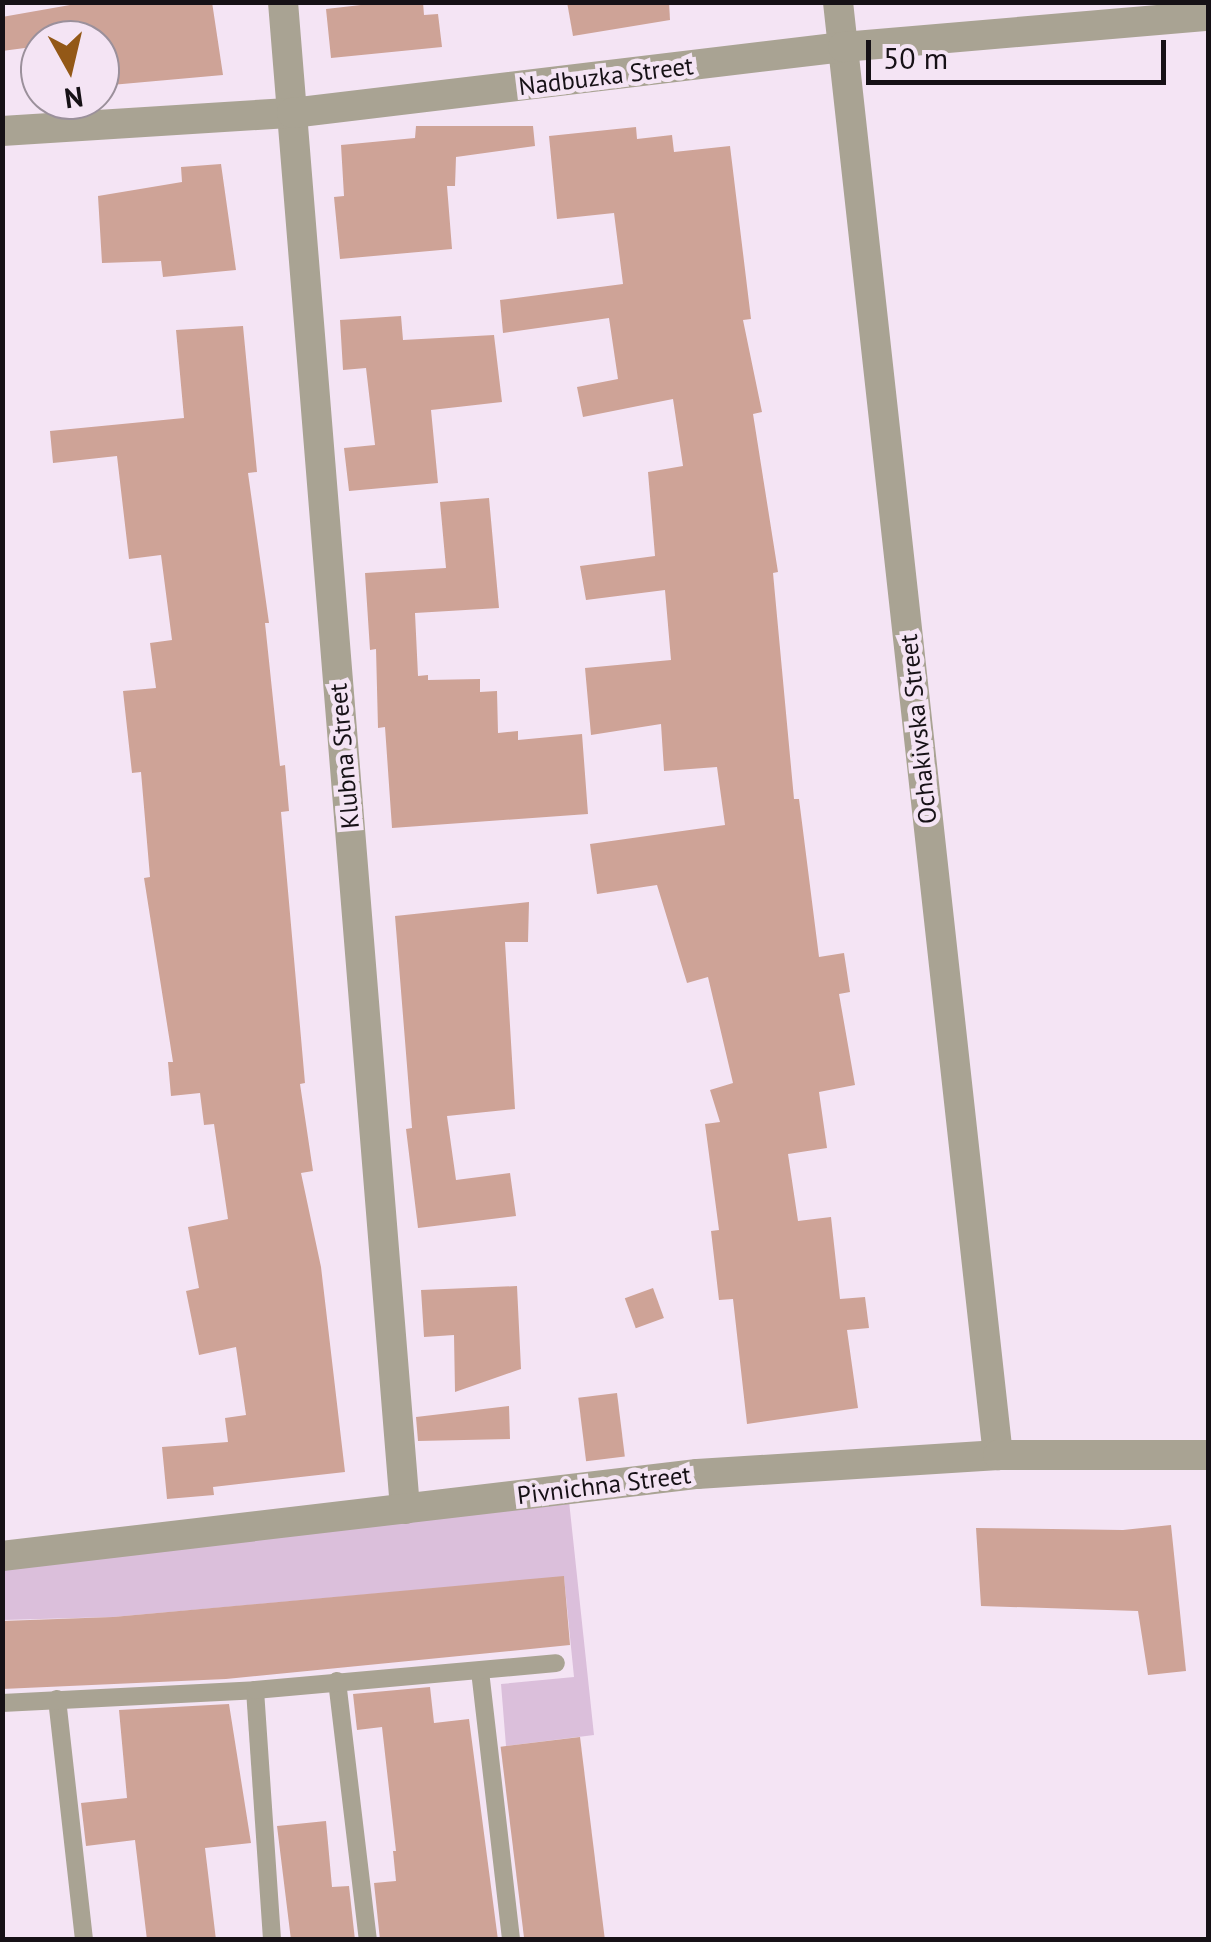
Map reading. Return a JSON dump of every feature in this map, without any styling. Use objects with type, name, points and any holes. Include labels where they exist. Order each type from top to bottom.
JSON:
[{"type":"street","name":"Klubna Street","points":[[282,2],[405,1509]]},
{"type":"street","name":"Ochakivska Street","points":[[838,2],[998,1455]]},
{"type":"street","name":"Nadbuzka Street","points":[[2,131],[292,113],[843,47],[1208,16]]},
{"type":"street","name":"Pivnichna Street","points":[[2,1556],[697,1474],[998,1455],[1208,1455]]},
{"type":"lane","points":[[2,1703],[255,1690],[556,1663]]},
{"type":"lane","points":[[480,1672],[511,1940]]},
{"type":"lane","points":[[337,1681],[368,1940]]},
{"type":"lane","points":[[255,1690],[272,1940]]},
{"type":"lane","points":[[57,1699],[84,1940]]},
{"type":"shaded area","points":[[569,1501],[594,1735],[506,1746],[501,1684],[574,1677],[564,1577],[113,1617],[3,1620],[3,1567]]},
{"type":"building","points":[[87,2],[212,2],[223,75],[120,84],[120,20],[20,20],[20,49],[2,51],[2,17]]},
{"type":"building","points":[[423,2],[424,15],[438,14],[442,47],[331,58],[326,9]]},
{"type":"building","points":[[567,2],[669,2],[670,20],[573,36]]},
{"type":"building","points":[[416,126],[533,126],[535,146],[456,157],[455,186],[447,186],[452,249],[340,259],[334,197],[344,196],[341,145],[415,138]]},
{"type":"building","points":[[636,127],[637,139],[672,135],[674,152],[730,146],[751,319],[743,320],[762,412],[753,414],[778,572],[773,573],[794,799],[799,799],[819,957],[844,953],[850,992],[839,994],[855,1085],[819,1092],[827,1148],[788,1154],[798,1221],[831,1217],[840,1299],[865,1297],[869,1328],[847,1330],[858,1408],[747,1424],[733,1299],[719,1300],[711,1231],[719,1230],[705,1124],[720,1122],[710,1090],[733,1083],[708,977],[687,983],[657,885],[597,894],[590,844],[725,825],[717,767],[664,771],[661,724],[591,735],[585,668],[671,660],[665,590],[586,600],[580,566],[655,556],[648,472],[683,466],[673,399],[583,417],[577,387],[618,379],[609,318],[503,333],[500,300],[623,284],[614,213],[557,219],[549,136]]},
{"type":"building","points":[[221,164],[236,270],[163,277],[161,261],[102,263],[98,196],[182,182],[181,167]]},
{"type":"building","points":[[401,316],[403,340],[494,335],[502,402],[431,410],[438,483],[349,491],[344,448],[375,445],[366,368],[343,370],[340,320]]},
{"type":"building","points":[[243,326],[257,472],[248,473],[269,623],[265,623],[280,766],[285,765],[289,811],[281,812],[305,1083],[300,1084],[313,1171],[301,1173],[321,1267],[345,1472],[213,1487],[214,1495],[167,1499],[162,1447],[228,1442],[225,1418],[246,1415],[236,1347],[199,1355],[186,1291],[199,1288],[188,1227],[228,1219],[214,1124],[204,1125],[200,1093],[171,1096],[168,1062],[173,1062],[144,878],[150,877],[141,772],[132,773],[123,691],[156,688],[150,643],[172,640],[161,555],[129,559],[117,456],[53,463],[50,431],[184,418],[176,330]]},
{"type":"building","points":[[489,498],[499,608],[415,613],[418,676],[428,675],[428,680],[480,679],[480,692],[497,691],[498,733],[518,731],[518,740],[582,734],[588,814],[392,828],[385,727],[378,728],[376,649],[370,650],[365,573],[446,568],[440,502]]},
{"type":"building","points":[[529,902],[528,942],[505,942],[515,1109],[447,1116],[456,1180],[510,1173],[516,1216],[418,1228],[406,1129],[412,1128],[395,916]]},
{"type":"building","points":[[517,1286],[521,1369],[455,1392],[454,1335],[424,1337],[421,1290]]},
{"type":"building","points":[[653,1288],[664,1318],[636,1328],[625,1298]]},
{"type":"building","points":[[617,1393],[625,1457],[586,1461],[578,1398]]},
{"type":"building","points":[[509,1406],[510,1439],[418,1441],[416,1417]]},
{"type":"building","points":[[1171,1525],[1186,1671],[1148,1675],[1138,1611],[981,1606],[976,1528],[1123,1530]]},
{"type":"building","points":[[564,1576],[570,1645],[226,1679],[2,1689],[2,1621],[113,1617]]},
{"type":"building","points":[[430,1687],[434,1723],[469,1719],[498,1940],[380,1940],[374,1883],[396,1881],[396,1851],[382,1727],[357,1730],[353,1694]]},
{"type":"building","points":[[229,1704],[251,1843],[205,1848],[216,1940],[147,1940],[135,1840],[86,1846],[81,1803],[127,1798],[119,1710]]},
{"type":"building","points":[[580,1737],[605,1940],[524,1940],[501,1747]]},
{"type":"building","points":[[326,1821],[332,1887],[349,1886],[355,1940],[291,1940],[277,1826]]}]
